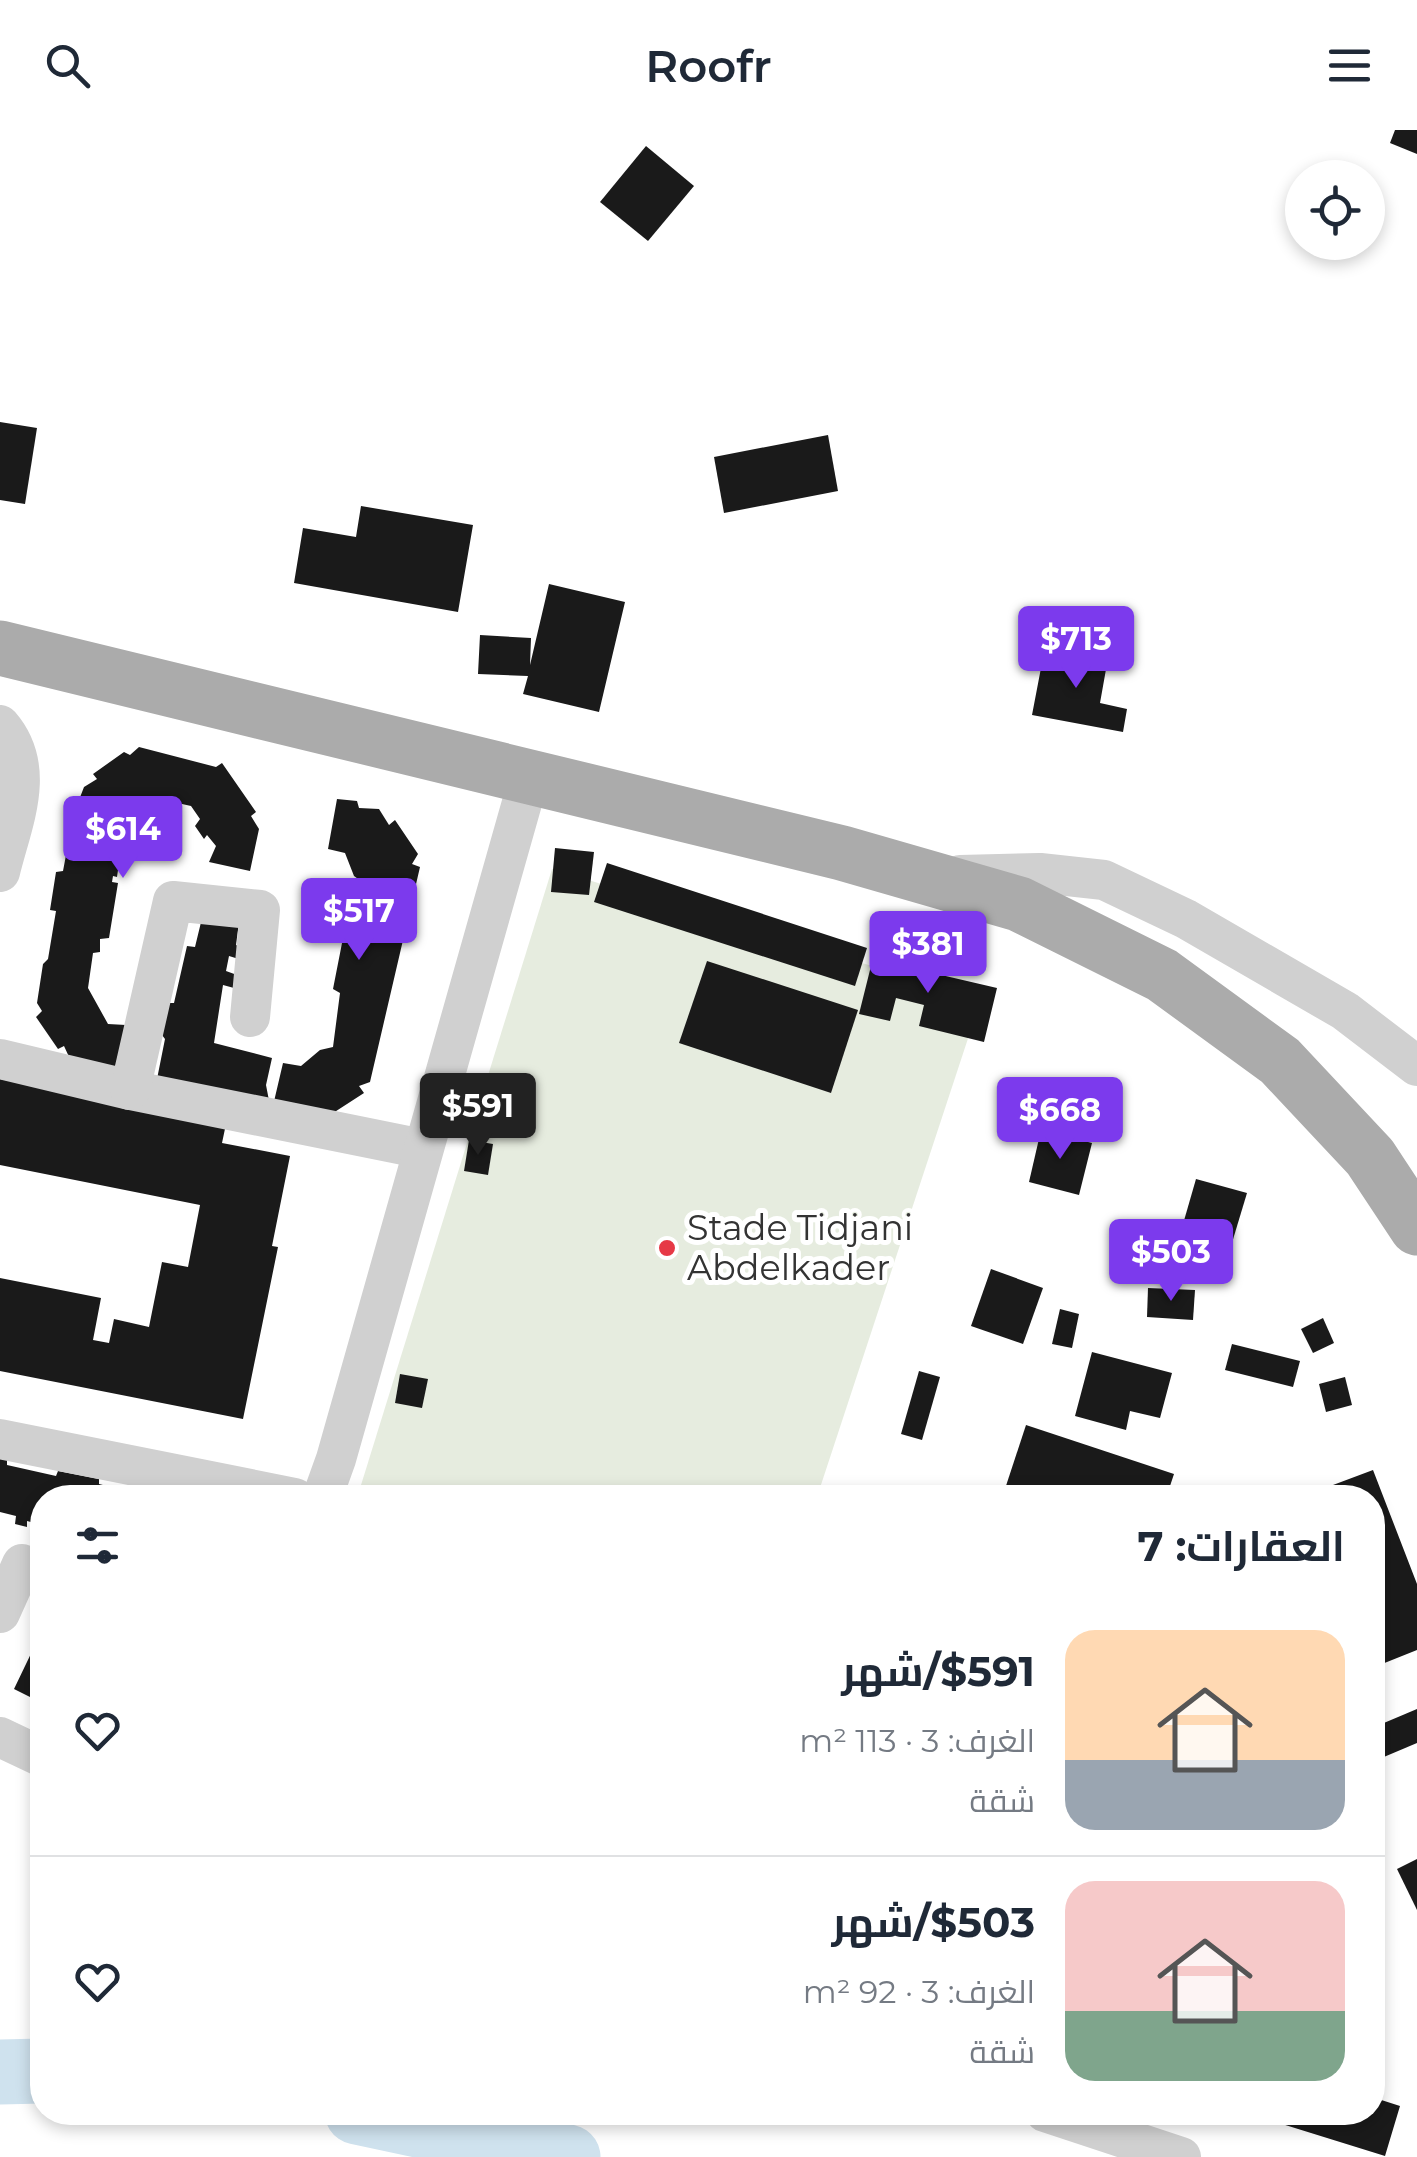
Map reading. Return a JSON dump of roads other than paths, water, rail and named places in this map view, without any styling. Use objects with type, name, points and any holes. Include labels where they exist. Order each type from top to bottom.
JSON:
[{"type":"main road","points":[[0,648],[842,854],[1018,904],[1162,975],[1280,1061],[1370,1158],[1417,1228]]},
{"type":"street","points":[[0,725],[13,740],[22,776],[0,872]]},
{"type":"street","points":[[327,1485],[529,778]]},
{"type":"street","points":[[921,876],[1040,873],[1104,880],[1186,918],[1344,1011],[1417,1066]]},
{"type":"street","points":[[130,1090],[172,902],[260,910],[250,1017]]},
{"type":"street","points":[[0,1059],[130,1090],[424,1148]]},
{"type":"street","points":[[0,1439],[229,1485]]},
{"type":"street","points":[[0,1613],[22,1563]]},
{"type":"street","points":[[0,1736],[30,1751]]},
{"type":"street","points":[[1084,2125],[1181,2157]]},
{"type":"waterway","points":[[0,2072],[30,2071]]},
{"type":"waterway","points":[[418,2125],[568,2157]]},
{"type":"place","name":"Stade Tidjani Abdelkader","points":[[667,1248]]}]
